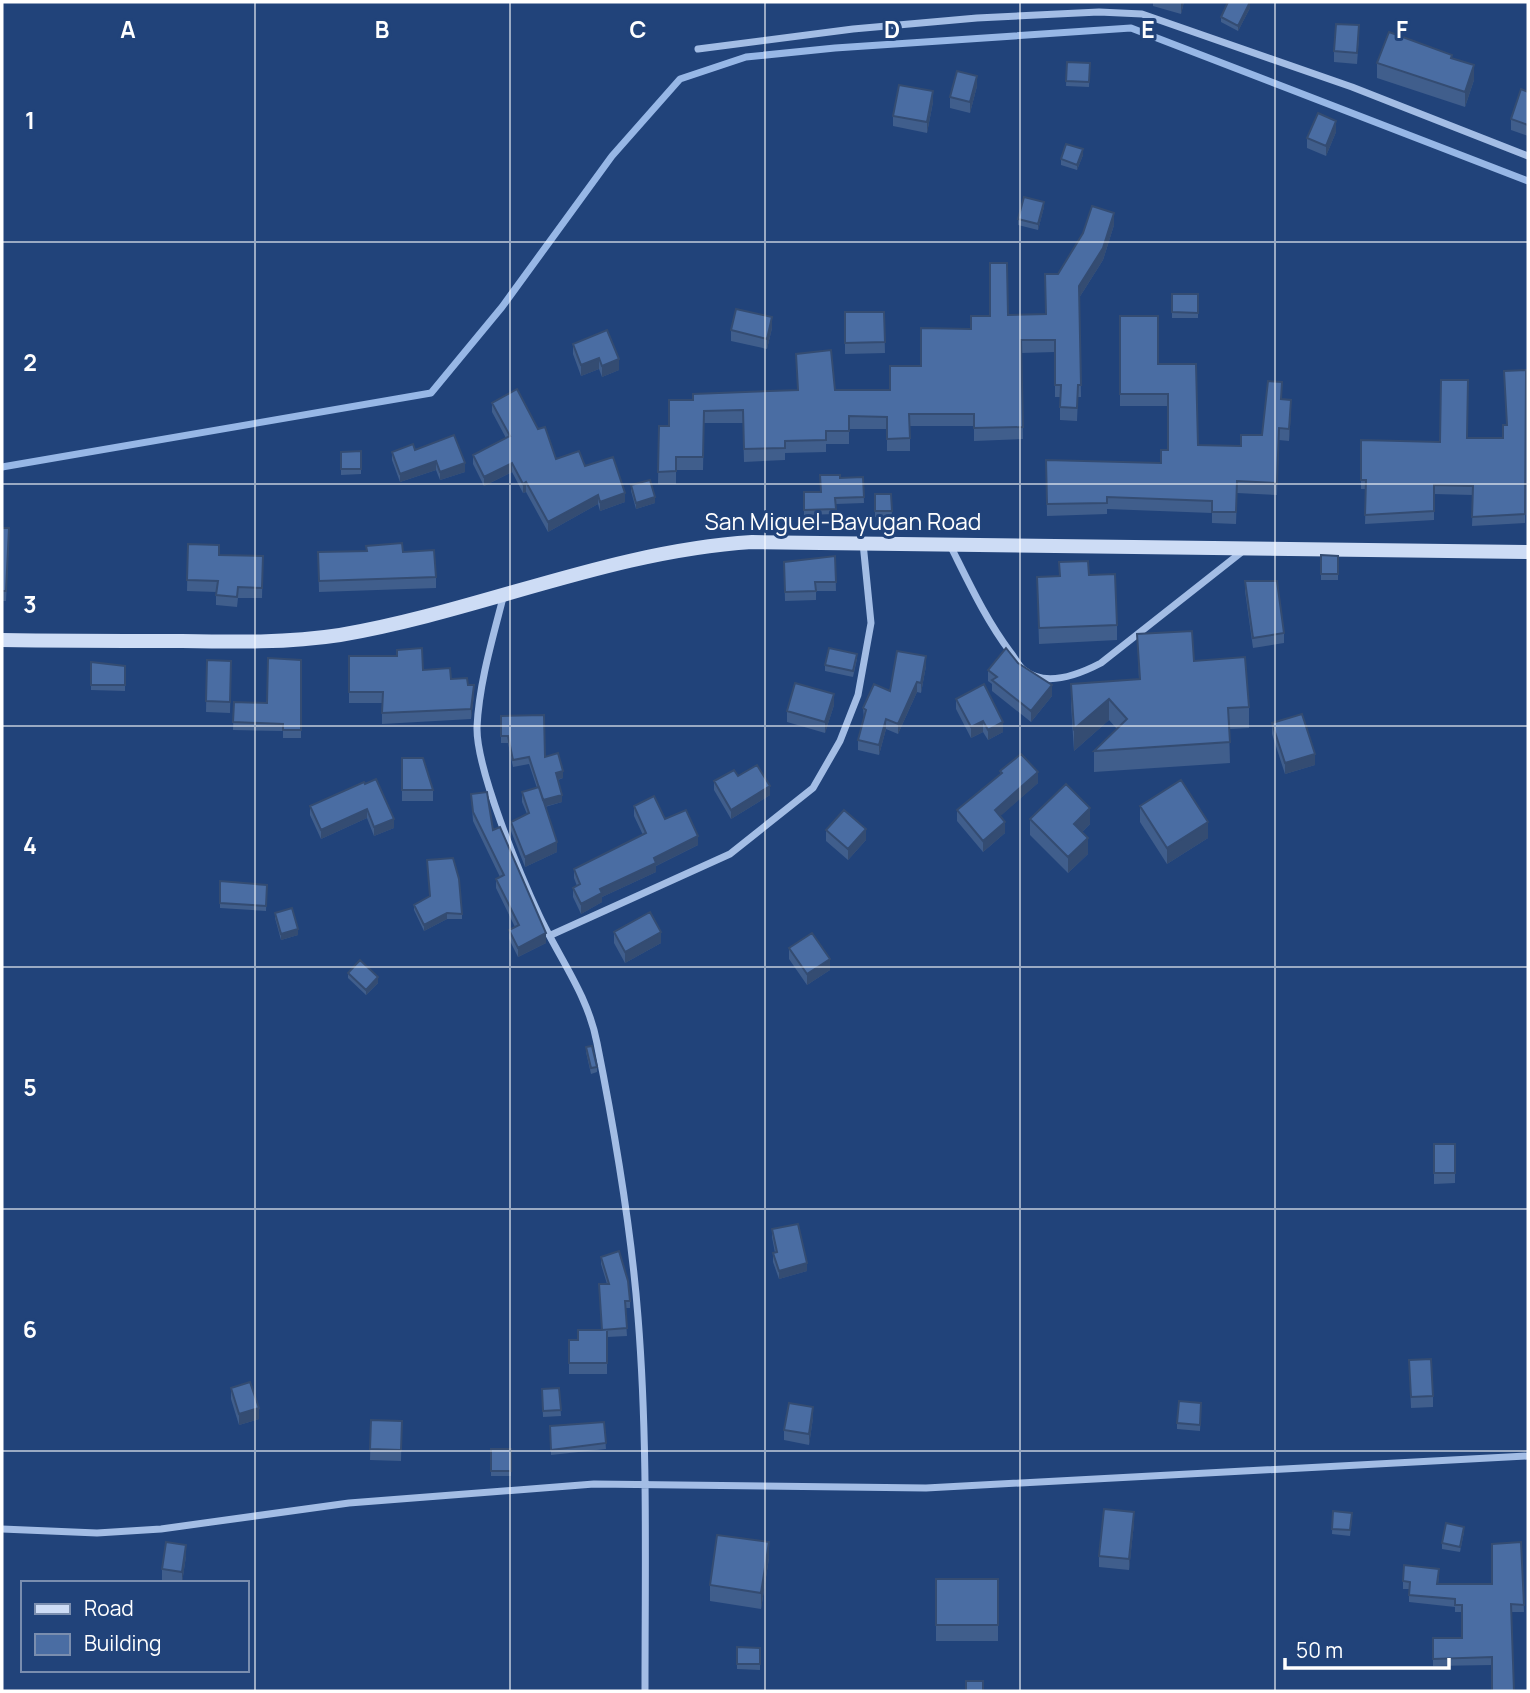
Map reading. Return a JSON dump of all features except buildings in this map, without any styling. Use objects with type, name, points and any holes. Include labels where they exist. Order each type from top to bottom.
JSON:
[{"type":"main road","name":"San Miguel-Bayugan Road","points":[[2,640],[253,642],[338,635],[643,556],[700,545],[752,542],[1249,546],[1528,552]]},
{"type":"street","points":[[698,49],[853,29],[963,20],[1099,12],[1142,15],[1352,87],[1528,156]]},
{"type":"street","points":[[551,936],[730,854],[813,788],[840,741],[858,695],[871,623],[863,542]]},
{"type":"street","points":[[948,543],[992,628],[1024,671],[1043,677],[1060,678],[1079,674],[1101,663],[1249,546]]},
{"type":"street","points":[[504,593],[489,652],[477,729],[482,758],[517,864],[591,1016],[603,1073],[638,1318],[645,1482],[645,1691]]},
{"type":"street","points":[[2,1530],[97,1533],[161,1529],[349,1503],[645,1482],[926,1488],[1528,1456]]},
{"type":"waterway","points":[[2,467],[431,393],[502,307],[612,156],[680,79],[746,57],[835,48],[1131,28],[1528,181]]}]
